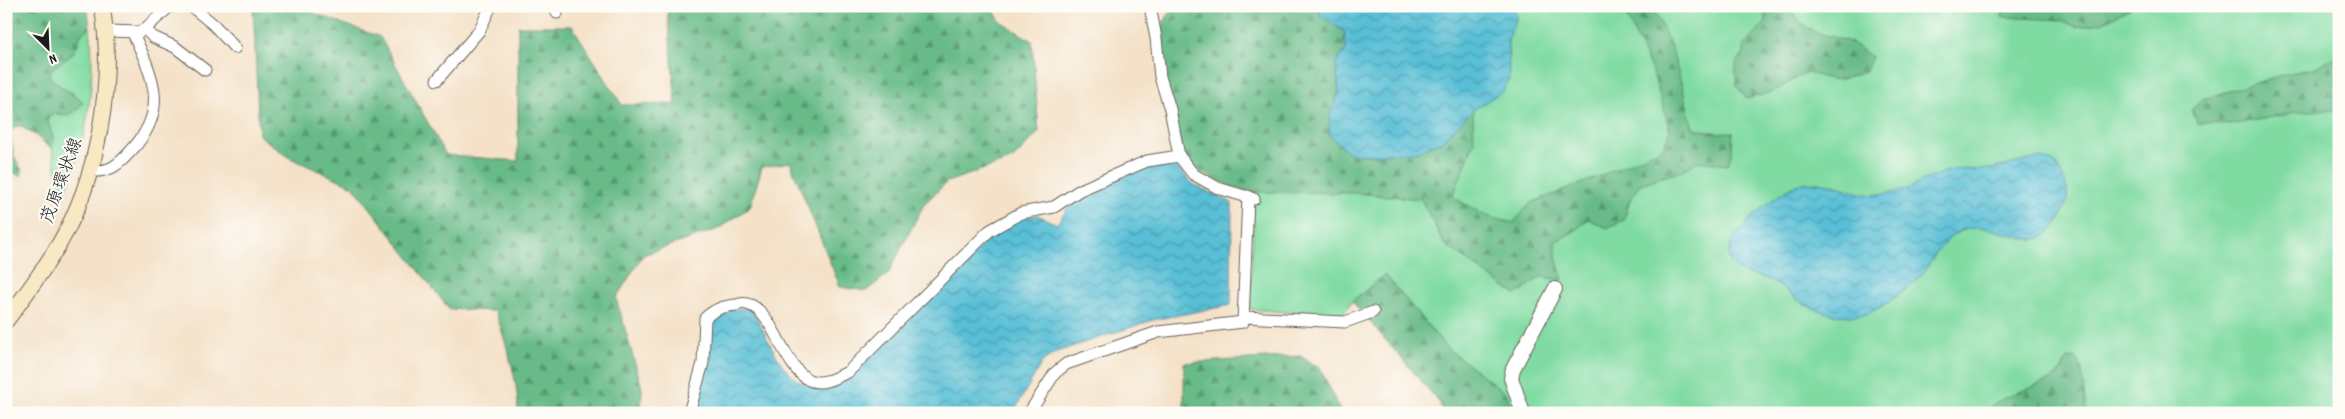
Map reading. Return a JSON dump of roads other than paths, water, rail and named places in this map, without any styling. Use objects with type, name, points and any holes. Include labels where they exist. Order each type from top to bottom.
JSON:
[{"type":"main road","name":"茂原環状線","points":[[6,321],[58,245],[90,171],[104,103],[107,55],[102,6]]},
{"type":"street","points":[[106,31],[133,33],[145,29],[170,6]]},
{"type":"street","points":[[191,6],[214,25],[235,48]]},
{"type":"street","points":[[437,80],[479,31],[490,6]]},
{"type":"street","points":[[1028,413],[1055,373],[1066,364],[1158,332],[1243,322],[1251,198],[1218,188],[1193,174],[1179,156],[1170,109],[1160,77],[1150,6]]},
{"type":"street","points":[[145,29],[153,37],[175,47],[205,70]]},
{"type":"street","points":[[90,171],[103,172],[115,168],[141,141],[152,120],[155,106],[154,84],[133,33]]},
{"type":"street","points":[[689,413],[703,363],[705,318],[713,311],[725,306],[748,304],[763,314],[796,370],[810,380],[825,382],[848,372],[989,231],[1021,213],[1054,207],[1080,190],[1147,161],[1179,156]]},
{"type":"street","points":[[1523,413],[1511,378],[1513,369],[1555,289]]},
{"type":"street","points":[[1244,317],[1345,322],[1373,312]]},
{"type":"water","points":[[1316,6],[1515,6],[1516,19],[1508,40],[1509,80],[1503,91],[1473,110],[1442,141],[1415,152],[1366,155],[1349,153],[1329,135],[1330,114],[1339,93],[1336,63],[1347,48],[1344,42],[1345,32],[1321,16]]},
{"type":"water","points":[[2041,158],[2055,163],[2066,187],[2066,205],[2054,228],[2043,237],[2032,239],[2020,238],[1982,228],[1968,229],[1960,232],[1941,247],[1923,273],[1912,284],[1886,304],[1870,313],[1848,316],[1818,310],[1804,304],[1771,281],[1740,271],[1731,263],[1729,253],[1732,242],[1752,217],[1779,195],[1800,184],[1825,183],[1872,195],[1903,190],[1938,174],[1958,169],[1990,169]]},
{"type":"water","points":[[1164,164],[1176,166],[1193,184],[1232,203],[1231,305],[1153,320],[1056,352],[1042,362],[1013,413],[689,413],[707,330],[714,316],[720,311],[747,308],[753,312],[784,366],[793,377],[804,384],[818,386],[835,383],[1008,221],[1037,215],[1057,224],[1073,200],[1133,171]]}]
